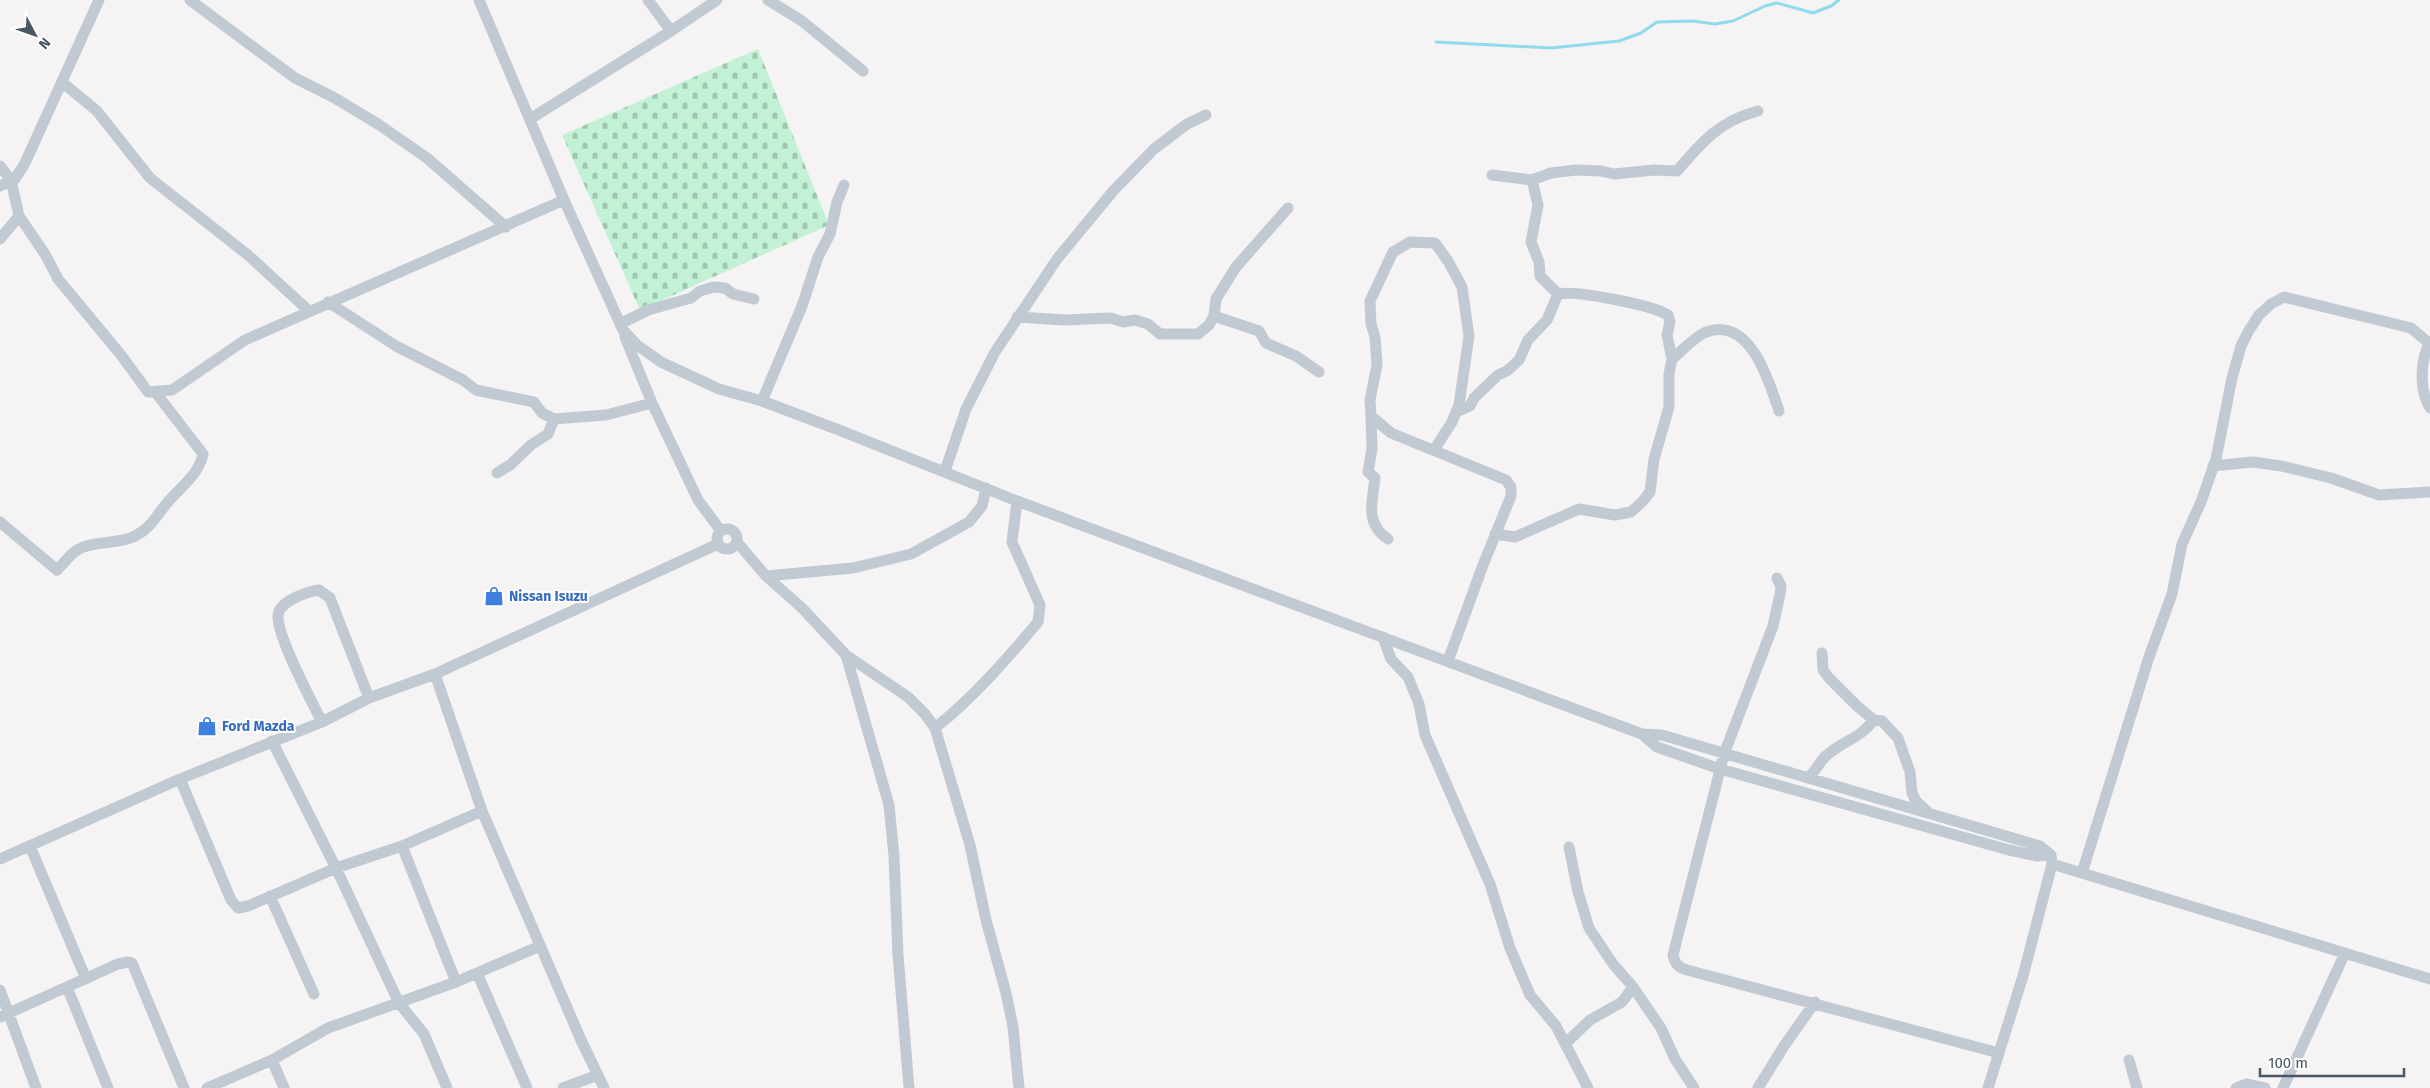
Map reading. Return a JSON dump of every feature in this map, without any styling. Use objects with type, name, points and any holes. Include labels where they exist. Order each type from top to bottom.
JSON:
[{"type":"street","points":[[0,186],[16,179],[25,163],[63,83],[99,0]]},
{"type":"street","points":[[190,0],[295,78],[333,97],[378,124],[427,158],[506,227]]},
{"type":"street","points":[[479,0],[652,403],[698,500],[720,531]]},
{"type":"street","points":[[648,0],[671,31]]},
{"type":"street","points":[[530,120],[671,31],[716,0]]},
{"type":"street","points":[[768,0],[802,21],[862,71]]},
{"type":"street","points":[[63,83],[97,111],[150,178],[248,255],[309,311]]},
{"type":"street","points":[[1492,175],[1532,180],[1551,173],[1575,170],[1601,171],[1614,174],[1654,170],[1676,171],[1704,139],[1718,128],[1737,116],[1758,111]]},
{"type":"street","points":[[945,471],[966,409],[996,352],[1017,317],[1057,259],[1134,169],[1172,134],[1206,114]]},
{"type":"street","points":[[0,166],[11,180],[19,216],[45,254],[58,279],[121,354],[148,392],[156,393],[172,390],[245,340],[564,200]]},
{"type":"street","points":[[1532,180],[1538,205],[1531,242],[1538,262],[1540,276],[1558,294]]},
{"type":"street","points":[[762,401],[802,306],[818,257],[830,234],[837,202],[844,185]]},
{"type":"street","points":[[1017,317],[1064,320],[1098,317],[1124,322],[1135,320],[1148,324],[1160,334],[1192,336],[1203,331],[1214,316],[1216,299],[1228,279],[1288,208]]},
{"type":"street","points":[[0,239],[19,216]]},
{"type":"street","points":[[1388,539],[1373,523],[1372,503],[1375,478],[1368,472],[1372,449],[1370,400],[1377,365],[1375,337],[1371,324],[1370,301],[1393,252],[1410,242],[1435,243],[1448,261],[1462,286],[1469,345],[1456,412],[1434,450]]},
{"type":"street","points":[[621,327],[648,310],[691,298],[700,291],[714,286],[754,299]]},
{"type":"street","points":[[1496,534],[1514,537],[1579,509],[1615,514],[1630,512],[1650,492],[1654,459],[1669,407],[1669,374],[1672,359],[1667,335],[1670,322],[1668,315],[1663,312],[1569,292],[1558,294]]},
{"type":"street","points":[[1456,412],[1470,406],[1474,398],[1498,375],[1515,365],[1528,340],[1547,320],[1558,294]]},
{"type":"street","points":[[2082,873],[2149,657],[2172,594],[2182,544],[2201,502],[2213,466],[2221,437],[2235,366],[2244,338],[2259,315],[2278,299],[2290,298],[2411,328],[2430,342],[2423,369],[2422,388],[2430,408]]},
{"type":"street","points":[[328,302],[396,346],[463,380],[476,390],[534,402],[542,413],[554,419],[606,415],[652,403]]},
{"type":"street","points":[[1214,316],[1259,331],[1266,343],[1296,356],[1319,372]]},
{"type":"street","points":[[621,327],[648,354],[719,389],[762,401],[945,471],[1017,501],[1642,734],[1662,735],[1786,773],[2040,846],[2052,859]]},
{"type":"street","points":[[1672,359],[1705,332],[1724,330],[1739,336],[1757,354],[1768,378],[1779,412]]},
{"type":"street","points":[[0,522],[57,570],[70,554],[80,548],[123,540],[134,536],[152,524],[166,504],[194,474],[203,454],[156,393]]},
{"type":"street","points":[[1371,416],[1392,433],[1506,480],[1511,487],[1511,496],[1448,661]]},
{"type":"street","points":[[497,473],[510,465],[531,445],[548,434],[554,419]]},
{"type":"street","points":[[2213,466],[2253,462],[2281,466],[2331,478],[2379,495],[2430,492]]},
{"type":"street","points":[[766,576],[853,568],[911,554],[969,522],[982,506],[986,488]]},
{"type":"street","points":[[934,728],[959,709],[1038,622],[1040,605],[1012,542],[1017,501]]},
{"type":"street","points":[[720,531],[733,530],[738,537],[738,542],[766,576],[807,614],[846,655],[908,697],[925,714],[934,728],[970,845],[986,920],[1006,993],[1013,1027],[1019,1088]]},
{"type":"street","points":[[720,531],[717,538],[718,544],[722,549],[729,550],[738,542]]},
{"type":"street","points":[[0,859],[180,779],[322,722],[369,698],[435,674],[718,544]]},
{"type":"street","points":[[1777,578],[1781,586],[1773,626],[1724,754],[1672,955],[1674,960],[1679,967],[1687,970],[1815,1002],[1870,1019],[1999,1053]]},
{"type":"street","points":[[322,722],[281,633],[278,614],[284,604],[301,595],[319,590],[330,598],[369,698]]},
{"type":"street","points":[[1383,637],[1391,659],[1408,677],[1419,704],[1425,735],[1490,884],[1510,948],[1530,995],[1548,1014],[1588,1088]]},
{"type":"street","points":[[1822,653],[1823,670],[1874,720],[1882,721],[1898,738],[1910,772],[1912,793],[1916,801],[1931,814]]},
{"type":"street","points":[[846,655],[889,805],[894,856],[898,955],[909,1088]]},
{"type":"street","points":[[435,674],[482,812],[604,1088]]},
{"type":"street","points":[[1807,778],[1828,754],[1840,744],[1857,737],[1874,720]]},
{"type":"street","points":[[1642,734],[1657,746],[1720,769],[2009,850],[2052,859],[2082,873],[2430,978]]},
{"type":"street","points":[[272,741],[336,868],[399,1004],[424,1034],[446,1088]]},
{"type":"street","points":[[1782,787],[1786,773]]},
{"type":"street","points":[[180,779],[234,906],[241,908],[336,868],[402,846],[482,812]]},
{"type":"street","points":[[30,846],[86,979]]},
{"type":"street","points":[[402,846],[456,982]]},
{"type":"street","points":[[1569,847],[1578,892],[1589,928],[1613,964],[1633,988],[1661,1028],[1675,1059],[1694,1088]]},
{"type":"street","points":[[1988,1088],[2023,976],[2052,859]]},
{"type":"street","points":[[270,896],[314,994]]},
{"type":"street","points":[[207,1088],[272,1060],[328,1028],[456,982],[540,946]]},
{"type":"street","points":[[2283,1088],[2345,953]]},
{"type":"street","points":[[4,1016],[128,962],[135,966],[184,1088]]},
{"type":"street","points":[[477,973],[527,1088]]},
{"type":"street","points":[[67,987],[108,1088]]},
{"type":"street","points":[[1565,1044],[1590,1020],[1622,1002],[1633,988]]},
{"type":"street","points":[[0,990],[4,1016],[36,1088]]},
{"type":"street","points":[[1758,1088],[1815,1002]]},
{"type":"street","points":[[272,1060],[284,1088]]},
{"type":"street","points":[[2129,1060],[2137,1088]]},
{"type":"street","points":[[563,1088],[598,1075]]},
{"type":"street","points":[[2236,1088],[2246,1084],[2266,1088]]},
{"type":"green space","points":[[758,49],[829,225],[640,310],[562,135]]},
{"type":"waterway","points":[[1436,42],[1551,48],[1619,41],[1641,33],[1657,22],[1693,21],[1715,24],[1733,21],[1765,6],[1777,3],[1813,13],[1831,6],[1839,0]]},
{"type":"place","name":"Nissan Isuzu","points":[[494,596]]},
{"type":"place","name":"Ford Mazda","points":[[207,726]]}]
